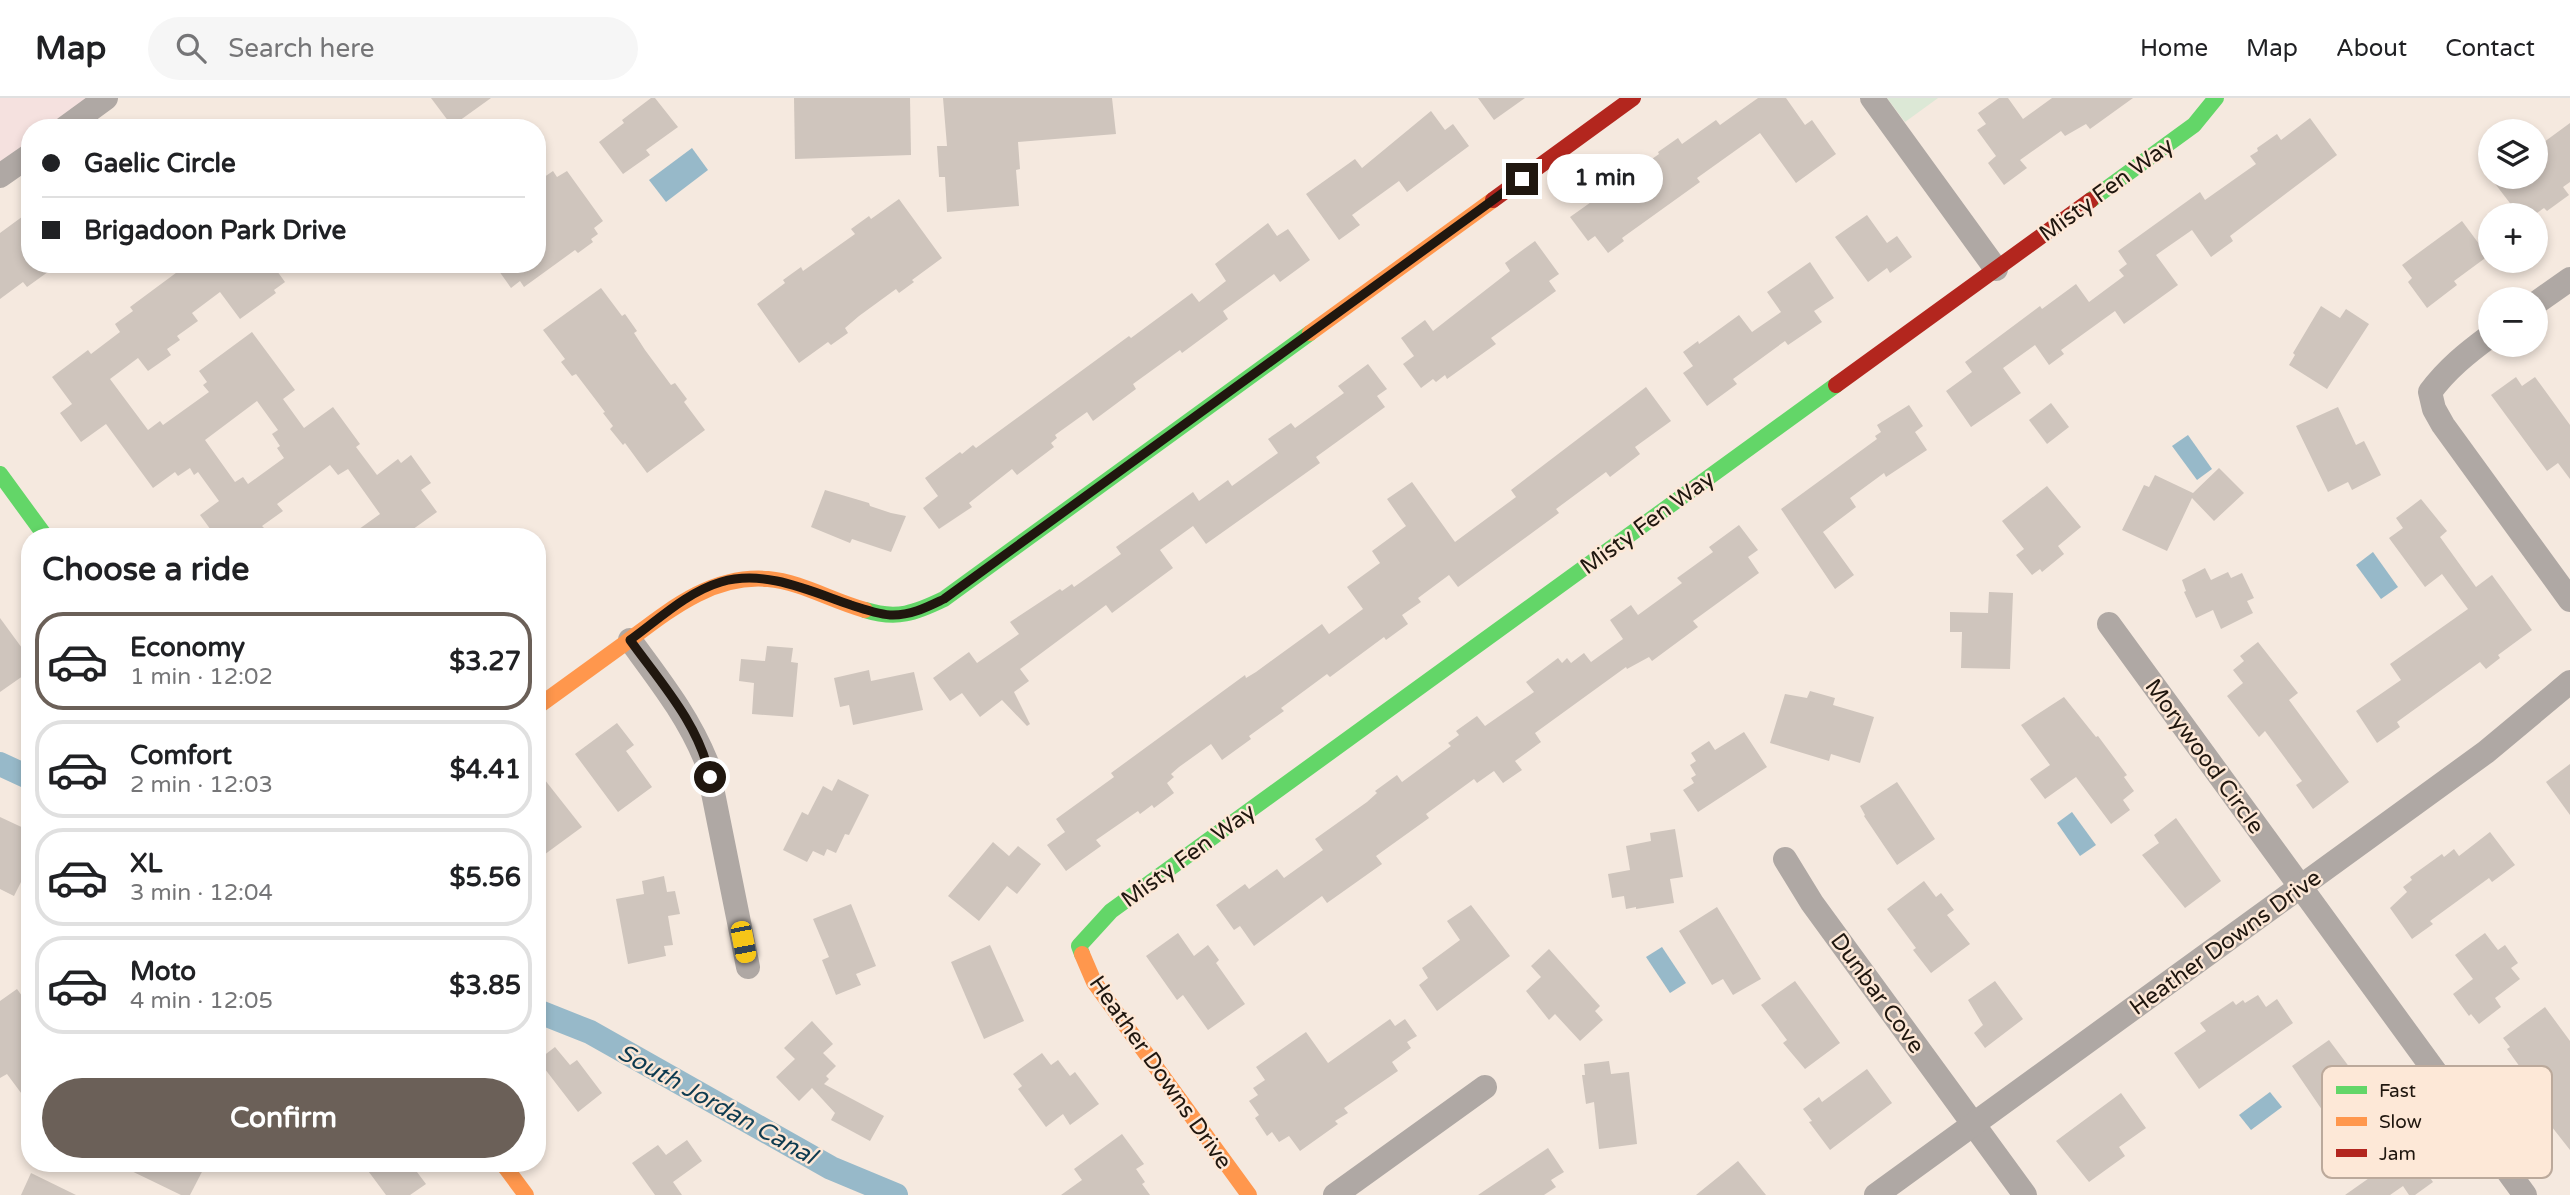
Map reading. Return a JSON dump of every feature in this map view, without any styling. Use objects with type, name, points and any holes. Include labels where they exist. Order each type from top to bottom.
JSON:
[{"type":"street","points":[[77,119],[106,98]]},
{"type":"street","points":[[546,701],[682,601],[720,582],[751,577],[786,582],[866,610],[891,615],[916,612],[944,599],[1633,98]]},
{"type":"street","points":[[1872,98],[1996,269]]},
{"type":"street","name":"Misty Fen Way","points":[[1079,946],[1111,911],[2194,125],[2216,98]]},
{"type":"street","points":[[0,176],[21,161]]},
{"type":"street","points":[[2548,295],[2570,279]]},
{"type":"street","points":[[2478,346],[2457,361],[2430,392],[2434,410],[2570,600]]},
{"type":"street","points":[[0,474],[39,528]]},
{"type":"street","name":"Morywood Circle","points":[[2109,624],[2431,1066]]},
{"type":"street","points":[[630,640],[677,702],[707,763],[748,967]]},
{"type":"street","name":"Heather Downs Drive","points":[[1876,1195],[2486,752],[2570,682]]},
{"type":"street","name":"Dunbar Cove","points":[[1785,859],[1812,903],[2025,1195]]},
{"type":"street","name":"Heather Downs Drive","points":[[1079,946],[1094,982],[1249,1195]]},
{"type":"street","points":[[1335,1195],[1485,1087]]},
{"type":"street","points":[[509,1172],[526,1195]]},
{"type":"street","name":"Morywood Circle","points":[[2513,1178],[2525,1195]]},
{"type":"shaded area","points":[[0,98],[102,98],[73,119],[21,119],[21,157],[0,172]]},
{"type":"green space","points":[[1887,98],[1938,98],[1905,122]]},
{"type":"water","points":[[692,148],[708,170],[666,202],[649,180]]},
{"type":"water","points":[[2188,435],[2212,469],[2197,480],[2172,446]]},
{"type":"water","points":[[2373,552],[2398,587],[2381,599],[2356,565]]},
{"type":"water","points":[[2072,812],[2096,845],[2080,856],[2057,823]]},
{"type":"water","points":[[1662,947],[1686,983],[1670,993],[1646,957]]},
{"type":"water","points":[[2270,1092],[2282,1107],[2251,1130],[2239,1115]]},
{"type":"building","points":[[431,98],[491,98],[462,119],[447,119]]},
{"type":"building","points":[[651,98],[655,98],[678,127],[646,150],[650,155],[623,174],[599,142]]},
{"type":"building","points":[[794,98],[910,98],[911,155],[795,159]]},
{"type":"building","points":[[943,98],[1112,98],[1116,134],[1018,142],[1020,169],[1016,170],[1019,206],[947,212],[945,177],[939,177],[937,146],[947,146]]},
{"type":"building","points":[[1478,98],[1525,98],[1494,120]]},
{"type":"building","points":[[1758,98],[1786,98],[1805,125],[1812,120],[1836,154],[1796,183],[1760,133],[1697,178],[1700,182],[1622,238],[1624,241],[1608,253],[1595,236],[1588,241],[1570,217],[1678,138],[1682,144],[1716,120],[1720,125]]},
{"type":"building","points":[[1999,98],[2008,98],[2023,119],[2052,98],[2133,98],[2090,129],[2086,124],[2065,136],[2061,131],[2020,160],[2027,168],[2004,185],[1988,163],[1996,156],[1977,130],[1986,124],[1978,113]]},
{"type":"building","points":[[1431,111],[1445,130],[1453,124],[1469,146],[1407,192],[1399,181],[1352,215],[1360,225],[1339,240],[1306,194],[1355,159],[1362,168]]},
{"type":"building","points":[[2310,118],[2337,155],[2230,236],[2233,241],[2211,257],[2192,230],[2156,255],[2178,285],[2124,324],[2115,311],[2061,350],[2064,354],[2049,365],[2035,345],[2003,368],[2021,393],[1971,427],[1946,391],[1972,372],[1965,362],[2040,306],[2042,309],[2076,284],[2089,302],[2124,276],[2119,270],[2127,264],[2118,251],[2200,192],[2205,200],[2256,164],[2250,156],[2258,151],[2257,148],[2277,134],[2281,140]]},
{"type":"building","points":[[2570,123],[2570,182],[2563,187],[2569,195],[2548,210],[2548,203],[2510,203],[2499,189],[2548,189],[2548,139]]},
{"type":"building","points":[[553,171],[557,177],[567,171],[603,221],[594,228],[598,234],[591,239],[593,242],[578,253],[575,250],[546,271],[546,176]]},
{"type":"building","points":[[899,199],[942,258],[899,293],[896,289],[859,316],[845,328],[848,333],[831,345],[828,342],[799,363],[757,304],[801,267],[803,271],[855,234],[851,229],[869,216],[871,219]]},
{"type":"building","points":[[1867,215],[1887,243],[1897,236],[1912,257],[1890,273],[1887,268],[1868,282],[1835,237]]},
{"type":"building","points":[[21,218],[21,273],[46,273],[27,287],[23,282],[0,299],[0,233]]},
{"type":"building","points":[[2462,221],[2478,243],[2478,263],[2454,281],[2457,285],[2427,308],[2408,282],[2412,278],[2402,265]]},
{"type":"building","points":[[1268,223],[1277,236],[1288,229],[1310,260],[1280,282],[1274,274],[1223,311],[1228,319],[1133,384],[1136,389],[1093,421],[1087,412],[1055,435],[1057,438],[1051,443],[1054,447],[1017,475],[1012,469],[969,503],[972,507],[939,529],[923,508],[938,496],[925,478],[960,452],[962,454],[973,445],[976,448],[1192,293],[1199,302],[1226,281],[1215,264]]},
{"type":"building","points":[[1535,241],[1559,274],[1549,281],[1556,291],[1491,338],[1496,344],[1447,379],[1445,375],[1436,382],[1433,379],[1421,388],[1403,364],[1414,356],[1401,338],[1425,320],[1433,331],[1510,271],[1505,263]]},
{"type":"building","points":[[1810,262],[1834,298],[1814,311],[1822,322],[1788,345],[1785,341],[1733,379],[1737,384],[1707,406],[1683,373],[1693,366],[1683,352],[1698,341],[1699,344],[1739,315],[1752,332],[1781,312],[1767,292]]},
{"type":"building","points":[[176,273],[278,273],[285,282],[274,290],[276,293],[240,319],[220,292],[192,313],[198,321],[177,336],[180,340],[167,349],[171,355],[148,371],[138,358],[110,379],[148,430],[160,421],[163,425],[209,392],[203,385],[207,382],[199,371],[252,332],[295,390],[283,399],[304,428],[333,407],[360,444],[356,447],[377,475],[398,459],[401,463],[411,455],[431,483],[421,490],[437,512],[415,528],[361,528],[380,514],[348,469],[338,475],[330,465],[277,504],[283,511],[262,526],[264,528],[209,528],[200,515],[219,501],[198,472],[194,475],[190,468],[178,476],[175,472],[153,488],[106,424],[81,442],[60,413],[72,404],[52,377],[88,350],[91,354],[120,332],[115,324],[133,311],[130,307]],"holes":[[[257,401],[278,430],[272,434],[284,458],[248,484],[243,477],[235,482],[205,440]]]},
{"type":"building","points":[[500,273],[543,273],[524,287],[520,281],[511,288]]},
{"type":"building","points":[[601,288],[622,316],[625,314],[637,331],[634,333],[645,350],[671,385],[675,383],[687,399],[684,402],[705,430],[647,473],[625,443],[623,445],[610,429],[613,426],[603,413],[605,412],[576,374],[572,376],[561,362],[565,359],[543,330]]},
{"type":"building","points":[[2321,306],[2340,318],[2346,309],[2369,324],[2327,389],[2289,365],[2295,355],[2293,353]]},
{"type":"building","points":[[1368,364],[1387,389],[1377,396],[1385,407],[1316,457],[1320,463],[1206,544],[1193,526],[1160,550],[1173,568],[1112,613],[1106,605],[1020,669],[1029,681],[1014,692],[1030,724],[1027,726],[1002,700],[980,717],[962,693],[950,701],[933,678],[969,652],[977,663],[1019,634],[1010,622],[1060,589],[1062,591],[1072,584],[1074,587],[1121,554],[1116,547],[1193,492],[1199,501],[1228,480],[1232,486],[1278,453],[1268,439],[1291,423],[1295,428],[1344,393],[1338,386]]},
{"type":"building","points":[[2516,377],[2522,386],[2535,377],[2570,425],[2570,479],[2558,463],[2547,471],[2491,395]]},
{"type":"building","points":[[1646,387],[1671,421],[1635,447],[1640,454],[1610,477],[1606,472],[1556,509],[1559,513],[1458,587],[1449,575],[1418,598],[1421,602],[1402,615],[1408,624],[1386,640],[1384,637],[1330,677],[1327,674],[1281,708],[1284,711],[1222,760],[1211,744],[1179,767],[1171,774],[1174,777],[1167,783],[1174,793],[1154,808],[1152,805],[1140,814],[1138,811],[1096,840],[1101,846],[1066,871],[1047,845],[1065,832],[1056,819],[1114,777],[1111,773],[1245,675],[1246,678],[1256,672],[1322,624],[1329,634],[1363,609],[1347,587],[1380,563],[1372,551],[1406,526],[1387,499],[1412,482],[1455,542],[1516,497],[1511,490]]},
{"type":"building","points":[[2051,403],[2069,427],[2047,444],[2029,420]]},
{"type":"building","points":[[1909,405],[1923,426],[1915,432],[1927,450],[1886,477],[1884,473],[1850,498],[1856,507],[1823,532],[1854,575],[1835,589],[1781,509],[1877,439],[1875,436],[1881,432],[1877,425]]},
{"type":"building","points":[[2338,407],[2356,445],[2364,441],[2381,475],[2352,490],[2348,482],[2328,492],[2296,426]]},
{"type":"building","points":[[2219,468],[2244,493],[2214,521],[2192,498],[2167,551],[2122,530],[2144,485],[2149,487],[2155,475],[2193,493]]},
{"type":"building","points":[[2047,486],[2081,527],[2058,546],[2064,554],[2042,572],[2040,569],[2032,575],[2016,555],[2024,549],[2002,521]]},
{"type":"building","points":[[825,490],[906,516],[891,552],[852,539],[850,543],[811,527]]},
{"type":"building","points":[[2421,499],[2447,531],[2440,537],[2476,587],[2492,575],[2532,630],[2498,655],[2500,658],[2486,669],[2480,662],[2397,722],[2400,727],[2377,743],[2356,711],[2401,680],[2390,664],[2468,609],[2442,574],[2425,587],[2389,538],[2403,528],[2396,518]]},
{"type":"building","points":[[1739,525],[1758,550],[1748,557],[1759,573],[1693,621],[1698,627],[1652,661],[1649,657],[1627,669],[1626,667],[1535,733],[1541,742],[1515,761],[1522,770],[1503,783],[1494,771],[1477,783],[1474,779],[1426,814],[1429,818],[1376,856],[1382,864],[1327,903],[1322,896],[1254,946],[1240,926],[1234,930],[1216,905],[1245,884],[1249,889],[1277,869],[1284,878],[1323,850],[1315,839],[1367,802],[1377,793],[1375,791],[1397,775],[1402,782],[1451,746],[1448,743],[1459,735],[1456,731],[1477,716],[1485,726],[1534,692],[1526,682],[1558,658],[1562,663],[1567,658],[1571,663],[1584,653],[1591,662],[1623,639],[1610,620],[1631,605],[1638,615],[1682,583],[1677,578],[1713,552],[1709,547]]},
{"type":"building","points":[[2205,568],[2211,580],[2228,572],[2231,578],[2242,573],[2254,598],[2247,601],[2253,613],[2221,629],[2213,610],[2196,618],[2184,592],[2186,591],[2182,580]]},
{"type":"building","points":[[1989,592],[2013,593],[2010,669],[1961,668],[1962,632],[1950,632],[1950,612],[1988,613]]},
{"type":"building","points":[[0,618],[21,647],[21,677],[0,692]]},
{"type":"building","points":[[2258,642],[2298,693],[2289,700],[2349,782],[2313,809],[2296,785],[2302,781],[2265,731],[2259,737],[2227,696],[2243,683],[2233,670],[2244,661],[2240,656]]},
{"type":"building","points":[[767,646],[793,648],[791,662],[798,663],[793,717],[752,714],[754,683],[739,681],[741,659],[765,661]]},
{"type":"building","points":[[869,670],[871,681],[914,672],[923,710],[853,725],[849,705],[840,707],[834,678]]},
{"type":"building","points":[[1810,691],[1835,698],[1833,705],[1874,717],[1860,763],[1831,754],[1829,761],[1770,743],[1785,694],[1807,698]]},
{"type":"building","points":[[2064,697],[2096,737],[2098,736],[2127,775],[2124,777],[2134,791],[2123,800],[2130,810],[2111,824],[2076,777],[2045,799],[2030,779],[2050,765],[2021,725]]},
{"type":"building","points":[[617,723],[634,745],[626,751],[652,787],[618,812],[575,754]]},
{"type":"building","points":[[1744,732],[1767,767],[1698,812],[1683,790],[1694,783],[1691,778],[1696,775],[1690,765],[1696,761],[1691,753],[1709,741],[1715,750]]},
{"type":"building","points":[[2570,764],[2570,815],[2546,782]]},
{"type":"building","points":[[838,779],[869,795],[849,835],[845,834],[836,853],[827,849],[824,856],[813,851],[807,862],[783,850],[802,812],[808,815],[823,786],[832,791]]},
{"type":"building","points":[[546,781],[582,827],[546,853]]},
{"type":"building","points":[[1897,782],[1935,839],[1897,865],[1860,806]]},
{"type":"building","points":[[0,817],[21,827],[21,882],[14,896],[0,889]]},
{"type":"building","points":[[2176,818],[2221,881],[2185,908],[2142,855],[2159,843],[2154,835]]},
{"type":"building","points":[[1675,829],[1683,877],[1670,879],[1674,903],[1626,909],[1624,896],[1612,898],[1608,874],[1630,870],[1626,846],[1651,841],[1650,833]]},
{"type":"building","points":[[2490,832],[2515,865],[2492,882],[2489,878],[2430,921],[2433,924],[2412,939],[2390,908],[2407,892],[2403,887],[2412,880],[2410,877],[2442,854],[2444,857],[2454,849],[2459,856]]},
{"type":"building","points":[[993,842],[1009,856],[1018,846],[1041,864],[1017,894],[1007,886],[979,921],[948,896]]},
{"type":"building","points":[[664,876],[667,892],[675,891],[680,914],[668,916],[673,945],[664,946],[666,956],[628,964],[616,899],[644,894],[642,881]]},
{"type":"building","points":[[1924,881],[1936,897],[1941,893],[1954,910],[1947,915],[1970,944],[1931,973],[1887,909]]},
{"type":"building","points":[[851,904],[876,966],[856,974],[861,985],[836,995],[822,960],[829,957],[813,919]]},
{"type":"building","points":[[1471,905],[1510,956],[1437,1011],[1419,985],[1428,978],[1422,968],[1460,940],[1447,921]]},
{"type":"building","points":[[1717,907],[1761,979],[1733,995],[1723,979],[1712,985],[1679,931]]},
{"type":"building","points":[[1178,933],[1194,956],[1208,945],[1219,960],[1216,963],[1245,1004],[1208,1030],[1183,995],[1177,1000],[1146,956]]},
{"type":"building","points":[[2485,933],[2498,950],[2505,945],[2518,963],[2511,968],[2520,979],[2495,998],[2501,1007],[2479,1024],[2471,1014],[2469,1016],[2453,994],[2473,979],[2455,955]]},
{"type":"building","points":[[990,945],[1024,1021],[984,1039],[951,962]]},
{"type":"building","points":[[1549,949],[1600,1006],[1595,1011],[1603,1020],[1580,1041],[1555,1014],[1549,1020],[1526,991],[1541,977],[1531,966]]},
{"type":"building","points":[[1795,981],[1840,1043],[1805,1069],[1783,1043],[1787,1040],[1761,1005]]},
{"type":"building","points":[[1995,981],[2023,1019],[1985,1048],[1974,1033],[1983,1025],[1968,1000]]},
{"type":"building","points":[[17,989],[21,995],[21,1093],[7,1074],[0,1078],[0,1001]]},
{"type":"building","points":[[2258,995],[2266,1007],[2277,999],[2293,1023],[2199,1089],[2174,1053],[2206,1031],[2200,1023],[2233,1001],[2236,1005],[2243,1000],[2245,1003]]},
{"type":"building","points":[[2545,1007],[2570,1041],[2570,1150],[2552,1127],[2552,1066],[2519,1066],[2503,1038]]},
{"type":"building","points":[[1390,1019],[1395,1026],[1405,1019],[1417,1036],[1407,1042],[1411,1048],[1392,1062],[1398,1071],[1344,1108],[1348,1113],[1335,1121],[1338,1124],[1300,1151],[1289,1136],[1279,1142],[1272,1132],[1267,1136],[1255,1118],[1259,1115],[1249,1101],[1258,1095],[1253,1088],[1265,1080],[1256,1067],[1306,1032],[1328,1063]]},
{"type":"building","points":[[812,1021],[833,1044],[823,1053],[836,1066],[826,1076],[829,1079],[824,1084],[884,1116],[870,1141],[831,1120],[835,1113],[812,1088],[799,1101],[776,1077],[795,1059],[784,1048]]},
{"type":"building","points":[[2329,1040],[2348,1066],[2322,1066],[2322,1110],[2292,1066]]},
{"type":"building","points":[[555,1047],[570,1065],[577,1060],[602,1093],[578,1112],[546,1070],[546,1054]]},
{"type":"building","points":[[1042,1053],[1051,1065],[1058,1060],[1070,1076],[1075,1072],[1099,1104],[1070,1125],[1063,1114],[1046,1127],[1018,1089],[1022,1086],[1013,1074]]},
{"type":"building","points":[[1609,1061],[1611,1074],[1629,1072],[1637,1144],[1599,1149],[1594,1102],[1586,1104],[1582,1075],[1585,1075],[1584,1064]]},
{"type":"building","points":[[1867,1069],[1892,1103],[1830,1150],[1809,1122],[1812,1121],[1803,1109],[1819,1097],[1822,1102]]},
{"type":"building","points":[[2121,1093],[2146,1128],[2119,1147],[2125,1156],[2089,1182],[2056,1141]]},
{"type":"building","points":[[1122,1134],[1144,1164],[1136,1169],[1150,1195],[1061,1195],[1082,1180],[1074,1169]]},
{"type":"building","points":[[687,1140],[702,1161],[673,1182],[682,1195],[655,1195],[632,1163],[658,1145],[666,1155]]},
{"type":"building","points":[[1548,1148],[1564,1172],[1551,1180],[1556,1187],[1544,1195],[1478,1195]]},
{"type":"building","points":[[1738,1161],[1766,1195],[1696,1195]]},
{"type":"building","points":[[134,1172],[202,1172],[190,1195],[181,1195]]},
{"type":"building","points":[[369,1172],[417,1172],[426,1184],[410,1195],[386,1195]]},
{"type":"building","points":[[31,1173],[76,1195],[21,1195]]},
{"type":"building","points":[[2369,1178],[2430,1178],[2433,1182],[2415,1195],[2409,1195],[2403,1186],[2390,1195],[2345,1195]]},
{"type":"waterway","name":"South Jordan Canal","points":[[0,764],[21,774]]},
{"type":"waterway","name":"South Jordan Canal","points":[[546,1015],[590,1032],[831,1168],[896,1195]]},
{"type":"traffic: fast","points":[[2091,200],[2194,125],[2216,98]]},
{"type":"traffic: fast","points":[[865,610],[906,614],[944,599],[1310,333]]},
{"type":"traffic: fast","points":[[1082,954],[1079,946],[1111,911],[1836,385]]},
{"type":"traffic: fast","points":[[0,474],[39,528]]},
{"type":"traffic: slow","points":[[1310,333],[1493,200]]},
{"type":"traffic: slow","points":[[546,700],[673,608],[709,589],[728,583],[747,579],[780,581],[865,610]]},
{"type":"traffic: slow","points":[[1082,954],[1094,982],[1249,1195]]},
{"type":"traffic: slow","points":[[509,1172],[526,1195]]},
{"type":"traffic: jam","points":[[1493,200],[1633,98]]},
{"type":"traffic: jam","points":[[1836,385],[2091,200]]},
{"type":"route","points":[[710,777],[694,732],[677,702],[630,640],[682,601],[720,582],[751,577],[786,582],[866,610],[891,615],[916,612],[944,599],[1522,179]]}]
